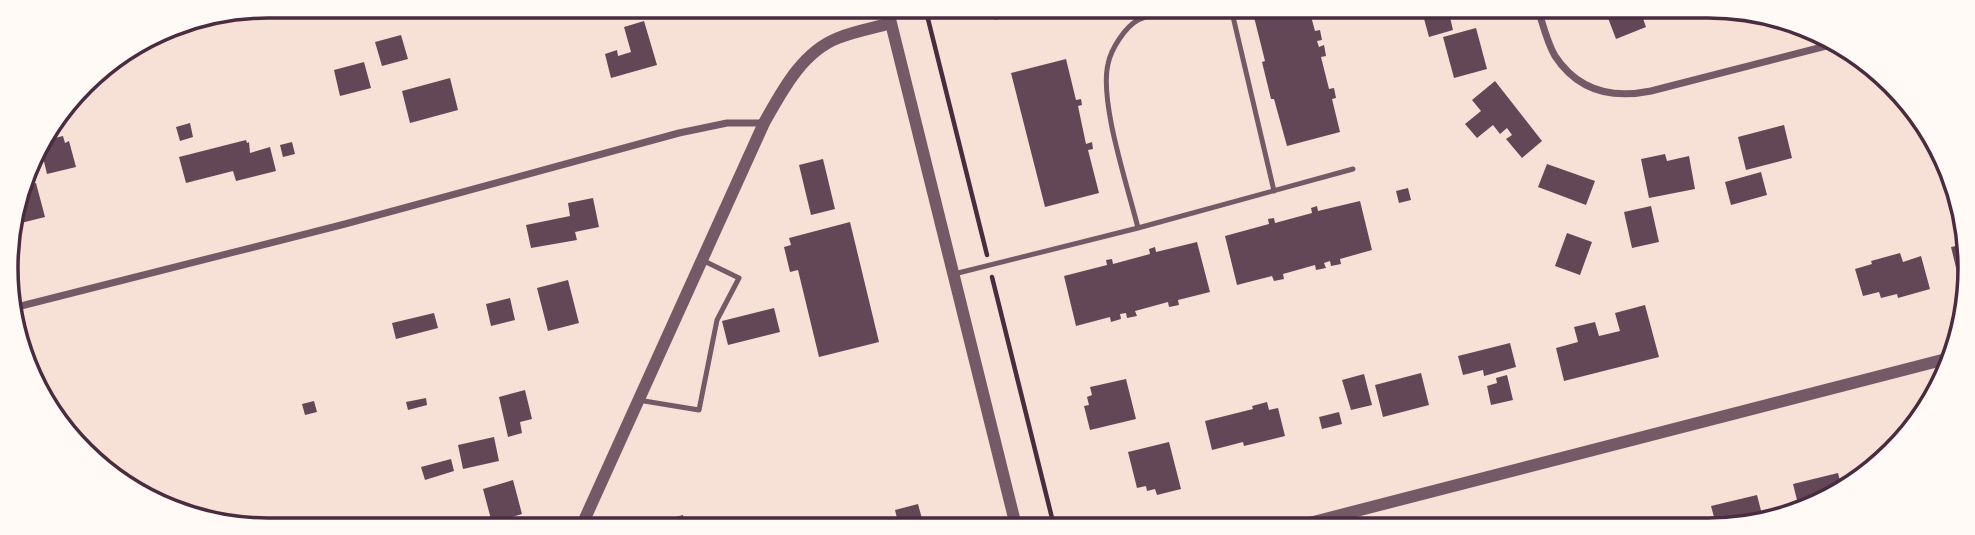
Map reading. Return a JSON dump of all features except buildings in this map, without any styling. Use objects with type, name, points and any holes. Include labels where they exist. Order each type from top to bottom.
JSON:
[{"type":"street","points":[[890,18],[1014,518]]},
{"type":"street","points":[[1541,18],[1555,55],[1567,69],[1581,81],[1614,95],[1651,91],[1824,46]]},
{"type":"street","points":[[586,518],[764,123],[791,77],[821,48],[837,38],[891,23]]},
{"type":"street","points":[[21,306],[345,224],[679,133],[727,123],[764,123]]},
{"type":"street","points":[[1329,518],[1939,361]]},
{"type":"lane","points":[[1138,228],[1108,106],[1105,83],[1108,61],[1120,39],[1138,20],[1145,18]]},
{"type":"lane","points":[[1233,18],[1274,191]]},
{"type":"lane","points":[[954,274],[1353,170]]},
{"type":"lane","points":[[638,400],[699,410],[718,320],[739,278],[702,260]]}]
